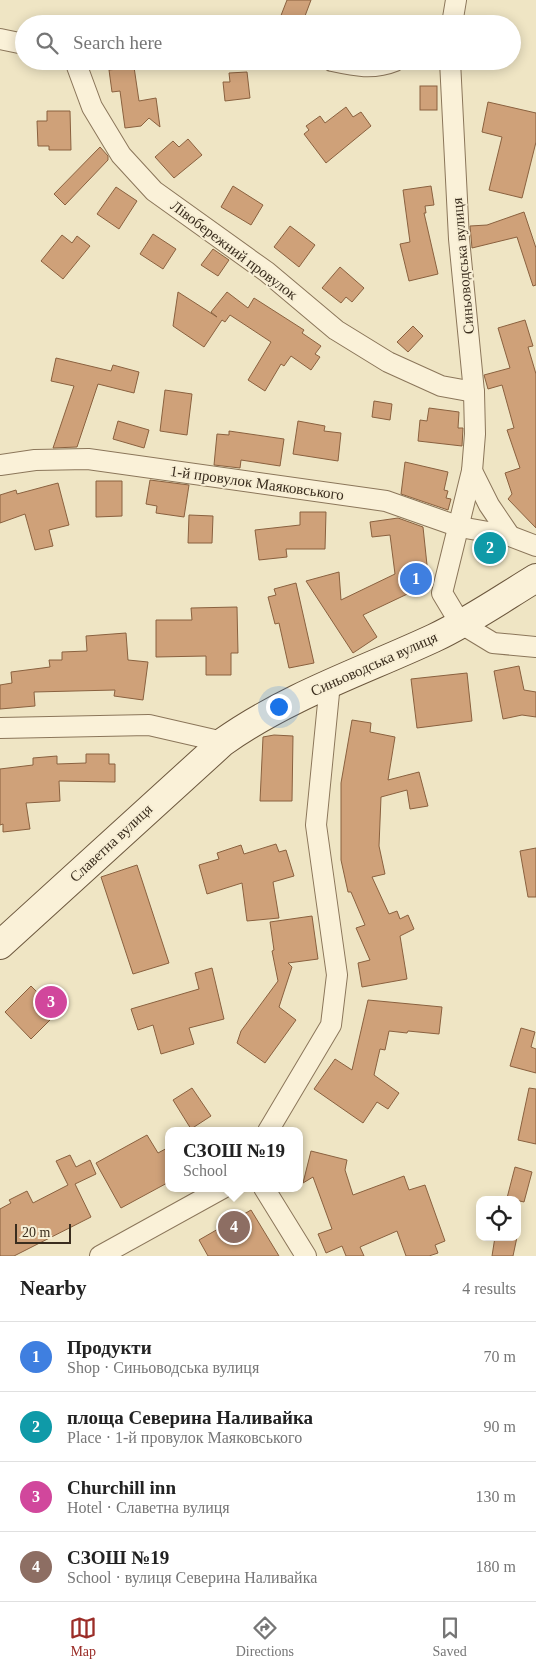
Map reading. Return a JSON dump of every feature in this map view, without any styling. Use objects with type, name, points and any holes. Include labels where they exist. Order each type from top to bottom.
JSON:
[{"type":"main road","name":"Синьоводська вулиця","points":[[223,742],[251,722],[330,683],[434,638],[536,578]]},
{"type":"main road","name":"Славетна вулиця","points":[[0,945],[223,742]]},
{"type":"street","points":[[454,15],[456,0]]},
{"type":"street","points":[[0,40],[15,42]]},
{"type":"street","name":"Лівобережний провулок","points":[[78,70],[92,107],[121,155],[154,191],[267,272],[336,330],[388,362],[440,386],[474,392]]},
{"type":"street","name":"Синьоводська вулиця","points":[[450,70],[459,238],[474,392],[475,434],[472,471],[442,593],[460,623]]},
{"type":"street","name":"1-й провулок Маяковського","points":[[0,465],[35,460],[88,459],[386,501],[460,526],[510,536]]},
{"type":"street","points":[[472,471],[489,505],[510,536],[536,546]]},
{"type":"street","points":[[460,623],[493,643],[504,646],[536,646]]},
{"type":"street","points":[[270,1127],[331,1025],[337,975],[316,825],[330,683]]},
{"type":"street","points":[[0,728],[149,725],[223,742]]},
{"type":"street","points":[[100,1256],[216,1192]]},
{"type":"street","points":[[266,1192],[306,1256]]},
{"type":"building","points":[[287,0],[311,0],[305,15],[281,15]]},
{"type":"building","points":[[109,70],[134,70],[139,101],[156,98],[160,127],[149,118],[141,126],[125,128],[120,91],[112,92]]},
{"type":"building","points":[[247,72],[250,98],[225,101],[223,82],[230,82],[229,73]]},
{"type":"building","points":[[420,86],[437,86],[437,110],[420,110]]},
{"type":"building","points":[[488,102],[536,113],[536,142],[522,198],[489,190],[502,137],[482,132]]},
{"type":"building","points":[[346,107],[353,117],[361,112],[371,126],[326,163],[304,134],[309,130],[306,126],[320,116],[325,123]]},
{"type":"building","points":[[47,111],[70,111],[71,150],[49,150],[49,146],[38,146],[37,121],[47,121]]},
{"type":"building","points":[[188,139],[202,155],[174,178],[155,157],[173,141],[179,147]]},
{"type":"building","points":[[100,147],[108,156],[108,160],[65,205],[54,194]]},
{"type":"building","points":[[233,186],[263,205],[251,225],[221,207]]},
{"type":"building","points":[[431,186],[434,205],[425,206],[426,213],[424,213],[438,274],[409,281],[400,244],[410,242],[403,190]]},
{"type":"building","points":[[116,187],[137,201],[119,229],[97,214]]},
{"type":"building","points":[[524,212],[536,248],[536,285],[533,286],[517,237],[472,248],[470,226],[487,225]]},
{"type":"building","points":[[290,226],[315,245],[299,267],[274,247]]},
{"type":"building","points":[[153,234],[176,249],[163,269],[140,254]]},
{"type":"building","points":[[62,235],[72,243],[77,236],[90,246],[63,279],[41,261]]},
{"type":"building","points":[[213,249],[229,260],[218,276],[201,265]]},
{"type":"building","points":[[340,267],[364,288],[352,302],[346,297],[341,303],[322,288]]},
{"type":"building","points":[[178,292],[217,317],[211,312],[227,292],[248,308],[254,298],[304,330],[302,333],[321,346],[315,354],[320,357],[311,370],[291,356],[284,366],[281,364],[265,391],[248,380],[271,342],[230,315],[225,322],[222,320],[204,347],[173,326]]},
{"type":"building","points":[[525,320],[533,346],[528,347],[536,374],[536,528],[508,499],[512,494],[505,473],[520,468],[507,430],[514,428],[502,385],[488,389],[484,375],[510,368],[498,328]]},
{"type":"building","points":[[413,326],[423,336],[408,352],[397,342]]},
{"type":"building","points":[[56,358],[111,371],[113,365],[139,372],[134,393],[98,384],[77,447],[53,448],[74,386],[51,381]]},
{"type":"building","points":[[165,390],[192,394],[187,435],[160,431]]},
{"type":"building","points":[[374,401],[392,404],[390,420],[372,417]]},
{"type":"building","points":[[429,408],[459,412],[458,428],[463,428],[462,446],[418,441],[420,420],[427,421]]},
{"type":"building","points":[[118,421],[149,430],[144,448],[113,439]]},
{"type":"building","points":[[298,421],[325,426],[324,431],[341,433],[338,461],[293,454]]},
{"type":"building","points":[[229,431],[284,439],[280,466],[241,460],[240,468],[214,465],[217,434],[229,435]]},
{"type":"building","points":[[405,462],[448,472],[444,490],[448,491],[446,498],[451,499],[448,510],[401,494]]},
{"type":"building","points":[[150,480],[189,485],[184,517],[156,513],[157,506],[146,504]]},
{"type":"building","points":[[96,481],[122,481],[122,516],[96,517]]},
{"type":"building","points":[[58,483],[69,525],[49,530],[53,546],[35,550],[25,514],[0,523],[0,495],[16,490],[17,494]]},
{"type":"building","points":[[300,512],[326,512],[325,549],[286,549],[287,557],[259,560],[255,530],[300,525]]},
{"type":"building","points":[[189,515],[213,516],[212,543],[188,543]]},
{"type":"building","points":[[398,518],[423,527],[427,565],[420,588],[363,615],[377,637],[353,653],[306,581],[339,572],[341,600],[395,574],[390,535],[372,537],[370,522]]},
{"type":"building","points":[[296,583],[314,663],[289,668],[279,623],[275,624],[268,597],[276,595],[274,589]]},
{"type":"building","points":[[237,607],[238,653],[231,653],[231,675],[206,675],[206,656],[156,657],[156,620],[192,620],[191,608]]},
{"type":"building","points":[[126,633],[128,660],[148,662],[143,700],[114,696],[115,690],[34,692],[35,706],[0,709],[0,685],[12,683],[11,672],[50,667],[49,660],[62,660],[62,652],[87,651],[86,636]]},
{"type":"building","points":[[519,666],[524,690],[536,692],[536,717],[522,715],[503,719],[494,671]]},
{"type":"building","points":[[467,673],[472,721],[417,728],[411,679]]},
{"type":"building","points":[[352,720],[371,723],[370,732],[395,737],[388,780],[419,772],[428,806],[410,809],[407,790],[381,797],[379,846],[385,874],[372,877],[389,914],[397,911],[400,919],[408,915],[414,929],[400,936],[407,979],[362,987],[358,963],[370,960],[356,928],[365,925],[351,892],[348,892],[341,860],[341,783]]},
{"type":"building","points":[[274,735],[293,736],[292,801],[260,801],[263,737]]},
{"type":"building","points":[[86,754],[109,754],[109,764],[115,764],[115,782],[59,781],[60,801],[26,803],[30,829],[3,832],[3,824],[0,825],[0,769],[33,765],[33,758],[57,756],[57,764],[86,763]]},
{"type":"building","points":[[276,844],[279,852],[286,850],[294,876],[273,882],[279,918],[247,921],[242,883],[207,894],[199,865],[219,859],[217,853],[241,845],[244,854]]},
{"type":"building","points":[[536,848],[536,897],[528,897],[520,851]]},
{"type":"building","points":[[137,865],[169,963],[133,974],[101,877]]},
{"type":"building","points":[[312,916],[318,959],[288,963],[292,967],[279,1007],[296,1020],[265,1063],[237,1043],[241,1031],[278,981],[272,951],[274,950],[270,922]]},
{"type":"building","points":[[212,968],[224,1019],[189,1028],[194,1044],[161,1054],[153,1025],[138,1030],[131,1009],[199,989],[195,973]]},
{"type":"building","points":[[46,985],[66,1004],[31,1039],[5,1012],[31,986],[38,993]]},
{"type":"building","points":[[368,1000],[442,1007],[439,1034],[389,1031],[385,1050],[380,1049],[374,1075],[399,1093],[388,1109],[377,1102],[363,1123],[314,1089],[335,1059],[352,1070]]},
{"type":"building","points":[[521,1028],[535,1032],[531,1047],[536,1049],[536,1073],[510,1066]]},
{"type":"building","points":[[192,1088],[211,1116],[194,1127],[190,1127],[173,1100]]},
{"type":"building","points":[[529,1088],[536,1089],[536,1144],[518,1140]]},
{"type":"building","points":[[147,1135],[158,1153],[165,1149],[165,1184],[121,1208],[96,1163]]},
{"type":"building","points":[[311,1151],[347,1160],[345,1170],[353,1195],[404,1176],[409,1190],[425,1185],[445,1241],[435,1245],[438,1253],[429,1256],[406,1256],[397,1231],[360,1247],[364,1256],[346,1256],[342,1246],[326,1253],[318,1234],[332,1229],[313,1177],[303,1183]]},
{"type":"building","points":[[70,1155],[76,1167],[90,1160],[96,1174],[75,1184],[91,1217],[14,1256],[0,1256],[0,1209],[11,1203],[9,1200],[27,1191],[33,1203],[68,1185],[56,1161]]},
{"type":"building","points":[[515,1167],[532,1172],[524,1202],[521,1201],[521,1196],[508,1196]]},
{"type":"building","points":[[251,1210],[279,1256],[208,1256],[199,1240]]},
{"type":"building","points":[[494,1241],[516,1241],[513,1256],[492,1256]]},
{"type":"place","name":"площа Северина Наливайка","points":[[490,548]]},
{"type":"place","name":"Продукти","points":[[416,579]]},
{"type":"place","name":"Churchill inn","points":[[51,1002]]},
{"type":"place","name":"СЗОШ №19","points":[[234,1227]]}]
